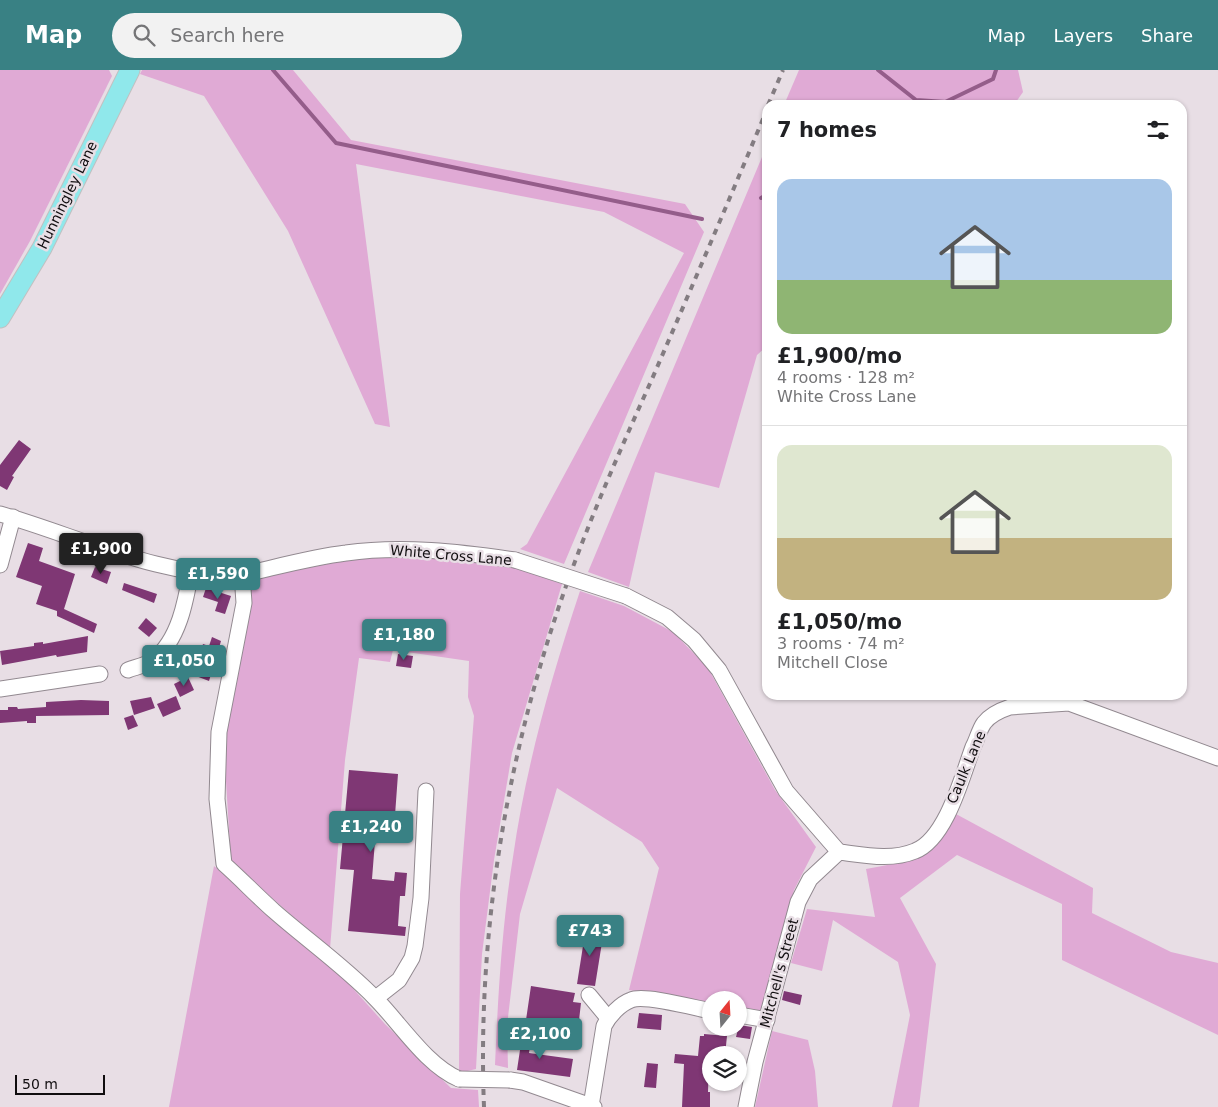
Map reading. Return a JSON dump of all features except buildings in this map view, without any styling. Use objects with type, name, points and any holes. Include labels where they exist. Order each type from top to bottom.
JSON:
[{"type":"main road","name":"Hunningley Lane","points":[[0,318],[42,248],[125,72]]},
{"type":"street","points":[[0,565],[6,516]]},
{"type":"street","name":"White Cross Lane","points":[[6,516],[119,553],[191,571],[242,574],[344,553],[405,549],[515,560],[626,596],[667,617],[694,640],[713,662],[760,740],[786,791],[840,852]]},
{"type":"street","points":[[128,670],[153,660],[170,643],[177,626],[191,571]]},
{"type":"street","points":[[242,574],[244,602],[219,732],[218,800],[224,864],[274,911],[335,961],[376,998],[395,1022],[447,1074],[459,1079],[523,1082],[593,1106],[604,1026],[608,1018],[632,999],[644,999],[702,1009]]},
{"type":"street","points":[[0,689],[100,674]]},
{"type":"street","name":"Caulk Lane","points":[[840,852],[881,857],[898,855],[918,850],[929,841],[941,826],[984,723],[1001,710],[1010,707],[1069,703],[1218,758]]},
{"type":"street","points":[[376,998],[399,980],[412,958],[415,946],[420,898],[426,790]]},
{"type":"street","name":"Mitchell's Street","points":[[746,1107],[755,1062],[798,902],[810,879],[840,852]]},
{"type":"street","points":[[589,995],[608,1018]]},
{"type":"street","points":[[748,1017],[767,1020]]},
{"type":"shaded area","points":[[0,70],[109,70],[112,76],[30,241],[0,294]]},
{"type":"shaded area","points":[[142,70],[293,70],[351,140],[685,204],[704,232],[564,564],[520,549],[527,544],[684,253],[604,212],[356,164],[390,427],[375,424],[288,231],[204,96],[140,74]]},
{"type":"shaded area","points":[[799,70],[1018,70],[1023,92],[1017,100],[786,100]]},
{"type":"shaded area","points":[[762,157],[762,350],[757,355],[719,488],[655,472],[629,587],[588,572]]},
{"type":"shaded area","points":[[407,553],[511,566],[562,584],[512,753],[494,860],[482,954],[476,1069],[459,1073],[460,894],[474,716],[468,697],[469,661],[393,650],[390,662],[359,658],[345,760],[330,949],[231,862],[224,749],[251,577],[344,556]]},
{"type":"shaded area","points":[[580,591],[624,606],[673,632],[708,668],[775,790],[816,847],[794,890],[764,1011],[748,1008],[748,991],[702,991],[702,1002],[629,990],[659,868],[642,842],[557,788],[520,914],[507,1026],[508,1068],[495,1065],[506,908],[518,823],[525,789],[540,722]]},
{"type":"shaded area","points":[[956,814],[1093,888],[1092,913],[1171,952],[1218,963],[1218,1035],[1062,960],[1062,904],[957,855],[900,898],[936,964],[919,1107],[892,1107],[910,1015],[898,962],[833,920],[822,971],[791,963],[807,909],[875,917],[866,869],[909,860],[930,849],[939,841]]},
{"type":"shaded area","points":[[214,866],[330,963],[385,1024],[451,1088],[478,1090],[479,1107],[169,1107]]},
{"type":"shaded area","points":[[772,1031],[808,1040],[815,1071],[818,1107],[755,1107]]},
{"type":"waterway","points":[[273,70],[336,143],[702,219]]},
{"type":"waterway","points":[[878,70],[916,100]]},
{"type":"waterway","points":[[949,100],[993,79],[996,70]]},
{"type":"railway","points":[[770,100],[783,70]]},
{"type":"railway","points":[[484,1107],[483,1041],[491,910],[500,844],[512,779],[545,651],[565,589],[595,510],[762,121]]}]
